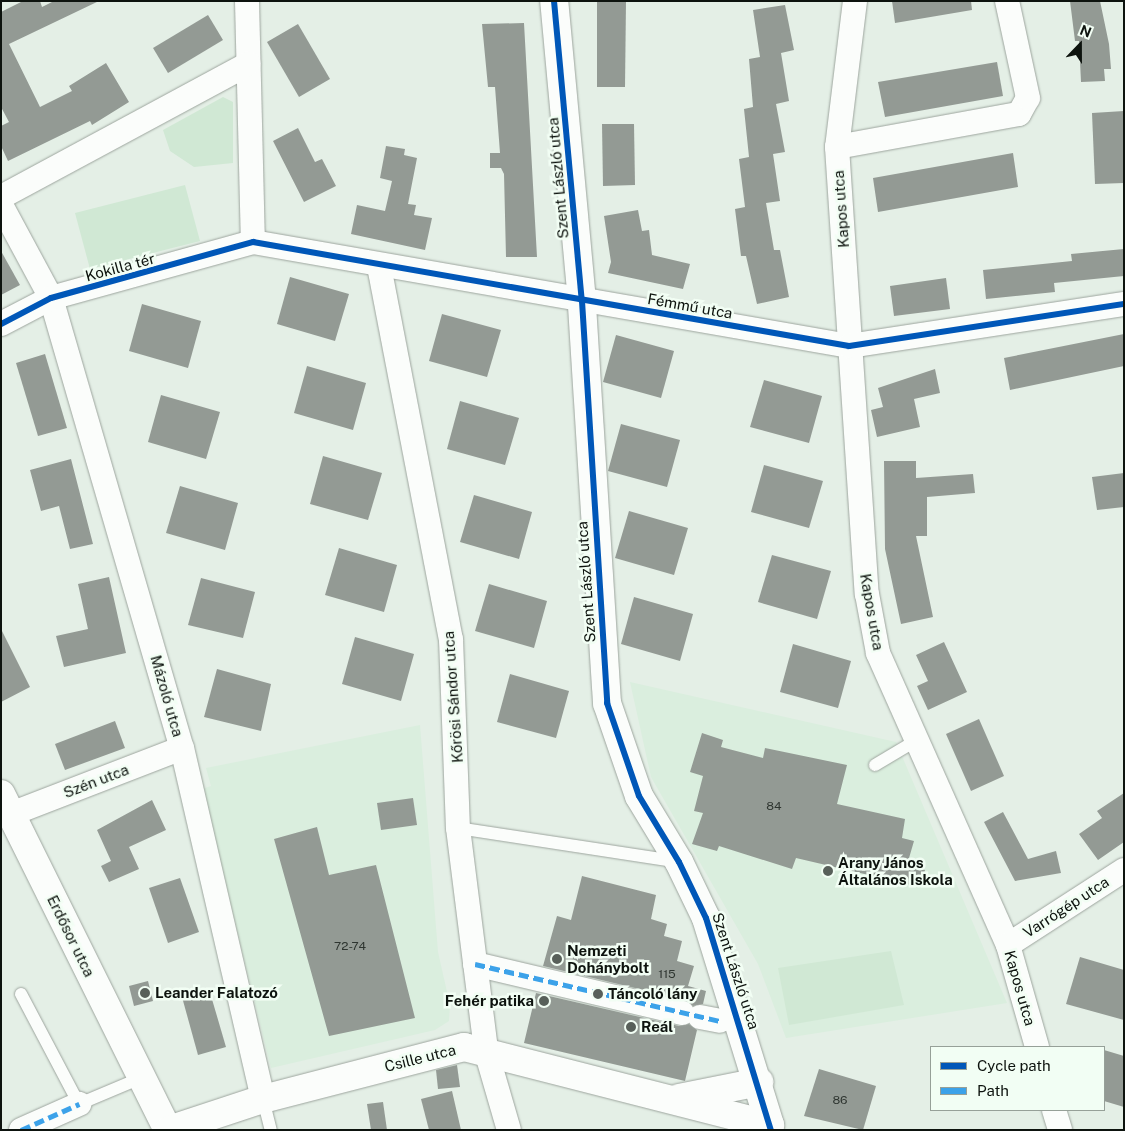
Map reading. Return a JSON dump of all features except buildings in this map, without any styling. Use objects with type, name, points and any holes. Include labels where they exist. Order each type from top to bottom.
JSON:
[{"type":"street","points":[[247,1],[253,242]]},
{"type":"street","name":"Szent László utca","points":[[554,1],[582,301],[607,703],[636,774],[706,918],[758,1082],[770,1128]]},
{"type":"street","name":"Kapos utca","points":[[855,1],[837,147],[867,594],[878,653],[1008,945],[1037,1046]]},
{"type":"street","points":[[837,147],[1019,114],[1028,98],[1007,1]]},
{"type":"street","points":[[1,197],[248,64]]},
{"type":"street","points":[[1,205],[51,298],[1,324]]},
{"type":"street","name":"Fémmű utca","points":[[253,242],[379,266],[849,346],[1124,304]]},
{"type":"street","name":"Kokilla tér","points":[[51,298],[253,242]]},
{"type":"street","name":"Kőrösi Sándor utca","points":[[379,266],[451,639],[458,828],[486,1051],[509,1130]]},
{"type":"street","name":"Mázoló utca","points":[[51,298],[182,748],[263,1099]]},
{"type":"street","name":"Szén utca","points":[[6,804],[182,748]]},
{"type":"street","name":"Erdősor utca","points":[[6,804],[168,1130]]},
{"type":"street","name":"Varrógép utca","points":[[1008,945],[1124,870]]},
{"type":"street","points":[[475,964],[701,1017]]},
{"type":"street","name":"Csille utca","points":[[168,1130],[263,1099],[443,1050],[464,1047],[486,1051],[673,1100],[770,1128]]},
{"type":"street","name":"Csille utca","points":[[673,1100],[758,1082]]},
{"type":"street","points":[[21,1130],[79,1104]]},
{"type":"street","points":[[1054,1111],[1060,1130]]},
{"type":"lane","points":[[875,765],[916,740]]},
{"type":"lane","points":[[458,828],[678,862]]},
{"type":"lane","points":[[21,994],[79,1104],[141,1078]]},
{"type":"lane","points":[[263,1099],[271,1130]]},
{"type":"shaded area","points":[[223,97],[233,102],[233,163],[194,167],[170,151],[163,130]]},
{"type":"shaded area","points":[[185,185],[200,241],[90,269],[75,213]]},
{"type":"shaded area","name":"Arany János Általános Iskola","points":[[630,682],[896,742],[1007,1003],[786,1038],[758,964],[651,777]]},
{"type":"shaded area","points":[[420,725],[438,952],[450,1005],[449,1021],[435,1030],[271,1068],[202,789],[211,786],[206,768]]},
{"type":"shaded area","points":[[891,951],[904,1005],[789,1025],[778,968]]},
{"type":"marked path","points":[[475,964],[720,1021]]},
{"type":"marked path","points":[[21,1130],[79,1104]]},
{"type":"cycle path","points":[[554,1],[582,301],[607,703],[639,796],[679,862],[706,918],[771,1130]]},
{"type":"cycle path","points":[[1,324],[51,298],[253,242],[849,346],[1124,304]]},
{"type":"place","name":"Arany János Általános Iskola","points":[[828,871]]},
{"type":"place","name":"Nemzeti Dohánybolt","points":[[557,959]]},
{"type":"place","name":"Leander Falatozó","points":[[145,993]]},
{"type":"place","name":"Táncoló lány","points":[[598,994]]},
{"type":"place","name":"Fehér patika","points":[[544,1001]]},
{"type":"place","name":"Reál","points":[[631,1027]]}]
